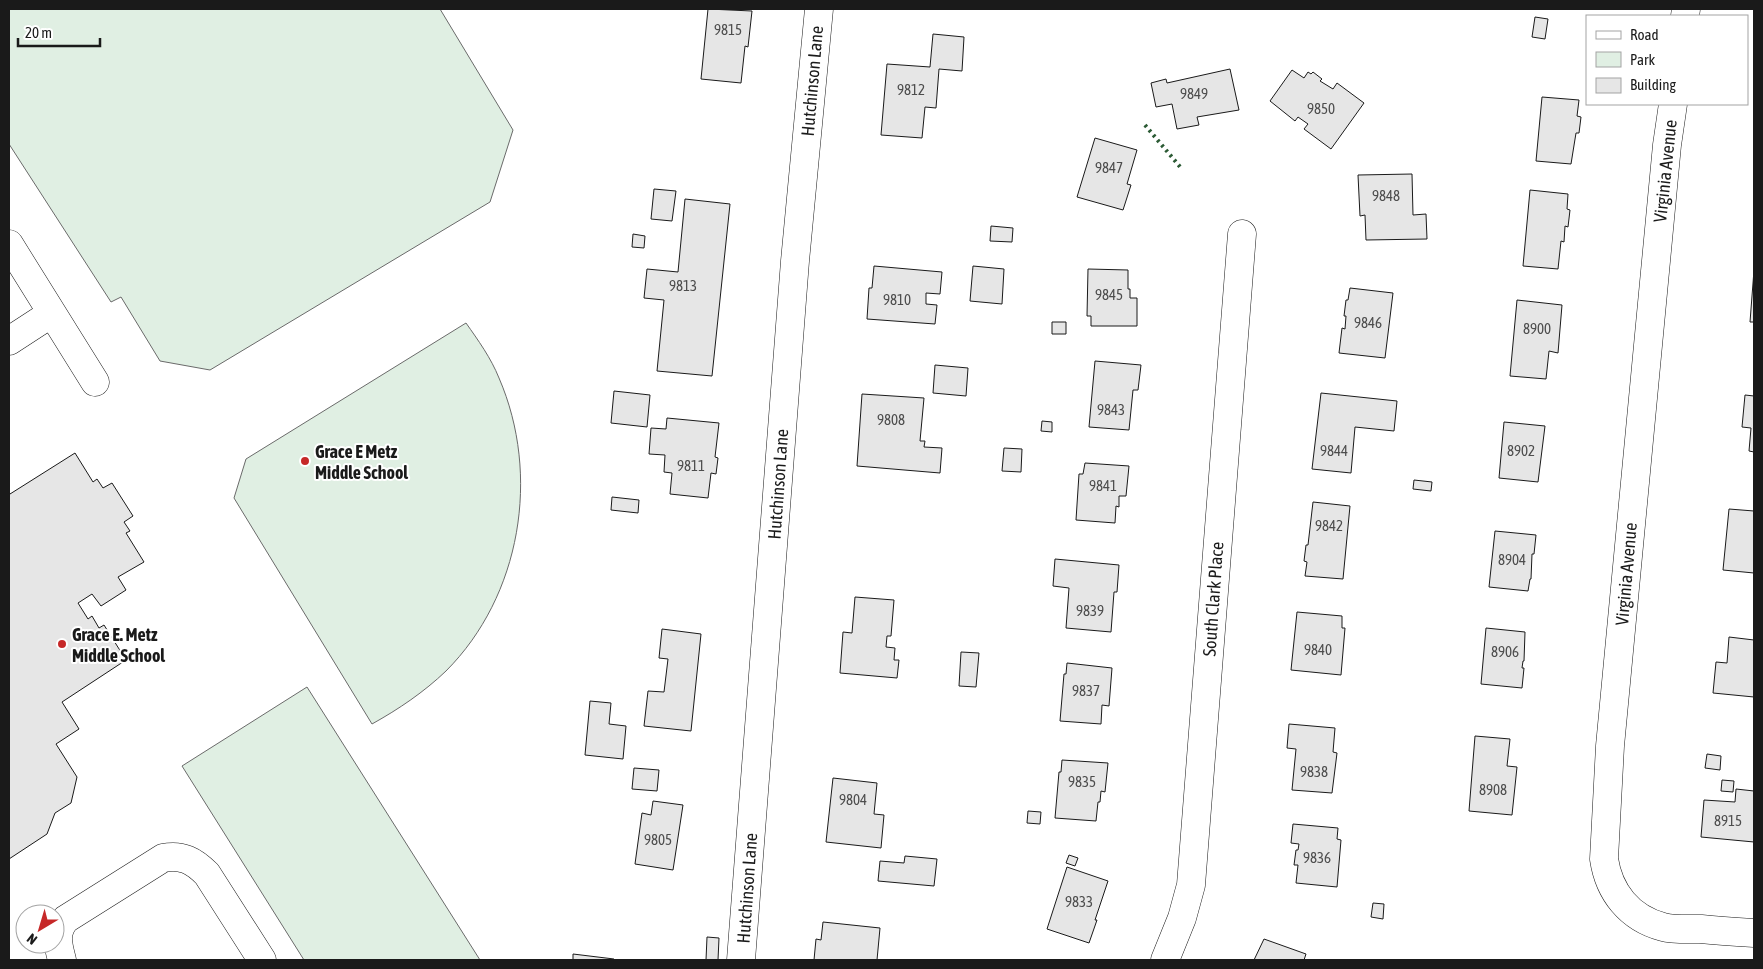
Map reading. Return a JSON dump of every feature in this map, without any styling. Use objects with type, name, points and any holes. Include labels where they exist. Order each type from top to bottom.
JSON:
[{"type":"street","name":"Hutchinson Lane","points":[[741,960],[795,260],[819,9]]},
{"type":"street","name":"Virginia Avenue","points":[[1673,105],[1666,155],[1610,746],[1604,859],[1606,872],[1612,888],[1626,906],[1643,920],[1664,927],[1754,933]]},
{"type":"street","name":"South Clark Place","points":[[1165,960],[1182,918],[1191,885],[1242,234]]},
{"type":"street","points":[[9,244],[95,382]]},
{"type":"street","points":[[9,341],[52,313]]},
{"type":"street","points":[[62,960],[58,934],[60,925],[66,919],[163,858],[173,856],[183,857],[197,864],[207,874],[262,960]]},
{"type":"green space","points":[[9,9],[440,9],[513,130],[490,202],[210,370],[160,361],[121,297],[111,302],[9,144]]},
{"type":"green space","points":[[466,323],[496,371],[512,415],[519,454],[520,494],[516,533],[507,571],[492,607],[472,641],[446,671],[429,686],[372,724],[234,498],[246,459]]},
{"type":"green space","points":[[307,687],[480,960],[304,960],[182,766]]},
{"type":"building","points":[[708,9],[752,11],[748,47],[745,46],[741,83],[701,79]]},
{"type":"building","points":[[1535,17],[1548,19],[1545,39],[1532,37]]},
{"type":"building","points":[[933,34],[964,37],[962,71],[939,69],[936,108],[925,107],[922,138],[881,135],[887,64],[930,67]]},
{"type":"building","points":[[1230,69],[1239,110],[1197,117],[1199,125],[1177,129],[1172,104],[1156,107],[1151,83],[1166,79],[1167,83]]},
{"type":"building","points":[[1292,70],[1304,78],[1308,72],[1311,74],[1313,72],[1322,79],[1320,81],[1333,89],[1337,83],[1364,103],[1331,149],[1304,129],[1308,124],[1298,117],[1295,121],[1270,101]]},
{"type":"building","points":[[1542,97],[1579,100],[1577,116],[1581,117],[1579,133],[1576,133],[1571,164],[1536,161]]},
{"type":"building","points":[[1095,138],[1137,150],[1127,184],[1131,185],[1123,210],[1077,197]]},
{"type":"building","points":[[1412,174],[1413,215],[1426,214],[1427,239],[1366,240],[1365,215],[1360,216],[1358,175]]},
{"type":"building","points":[[654,189],[676,191],[672,221],[651,219]]},
{"type":"building","points":[[1530,190],[1568,194],[1567,209],[1570,210],[1568,227],[1565,226],[1564,242],[1561,241],[1558,269],[1523,266]]},
{"type":"building","points":[[685,199],[730,204],[712,376],[657,371],[664,300],[644,298],[647,269],[678,272]]},
{"type":"building","points":[[991,226],[1013,228],[1012,242],[990,241]]},
{"type":"building","points":[[633,234],[645,236],[644,248],[632,247]]},
{"type":"building","points":[[874,266],[942,272],[940,294],[926,293],[926,304],[937,305],[935,324],[867,319],[869,288],[872,288]]},
{"type":"building","points":[[973,266],[1004,269],[1002,304],[970,301]]},
{"type":"building","points":[[1088,269],[1128,270],[1130,298],[1137,298],[1137,326],[1091,326],[1091,316],[1087,316]]},
{"type":"building","points":[[1754,270],[1754,322],[1750,322]]},
{"type":"building","points":[[1350,288],[1393,293],[1385,358],[1339,353],[1342,328],[1345,329],[1346,300],[1348,300]]},
{"type":"building","points":[[1517,300],[1562,305],[1558,353],[1549,351],[1546,379],[1510,376]]},
{"type":"building","points":[[1052,322],[1066,322],[1066,334],[1052,334]]},
{"type":"building","points":[[1095,361],[1141,365],[1138,390],[1133,390],[1129,430],[1089,427]]},
{"type":"building","points":[[935,365],[968,368],[966,396],[933,393]]},
{"type":"building","points":[[614,391],[650,395],[647,427],[611,423]]},
{"type":"building","points":[[1321,393],[1397,401],[1394,431],[1355,427],[1351,473],[1312,469]]},
{"type":"building","points":[[862,394],[924,398],[920,441],[925,441],[924,447],[942,448],[940,473],[857,466]]},
{"type":"building","points":[[1745,395],[1754,396],[1754,452],[1749,451],[1751,428],[1742,427]]},
{"type":"building","points":[[667,418],[719,423],[715,457],[718,458],[716,474],[711,473],[708,498],[670,494],[672,473],[664,472],[665,455],[649,454],[651,428],[666,429]]},
{"type":"building","points":[[1042,421],[1052,422],[1052,432],[1041,431]]},
{"type":"building","points":[[1504,422],[1545,426],[1538,482],[1499,478]]},
{"type":"building","points":[[1004,448],[1022,449],[1021,472],[1002,471]]},
{"type":"building","name":"Grace E. Metz Middle School","points":[[75,453],[93,482],[97,479],[103,488],[112,483],[133,516],[124,522],[130,531],[126,533],[144,562],[118,577],[126,590],[101,606],[92,594],[78,603],[88,619],[92,616],[99,628],[104,625],[126,660],[62,702],[79,729],[56,744],[77,777],[71,803],[55,813],[47,834],[9,859],[9,492],[10,494]]},
{"type":"building","points":[[1085,463],[1129,466],[1126,496],[1119,496],[1119,507],[1116,506],[1115,523],[1076,520],[1079,474],[1083,474]]},
{"type":"building","points":[[1414,480],[1432,482],[1431,491],[1413,489]]},
{"type":"building","points":[[612,497],[639,500],[638,513],[611,510]]},
{"type":"building","points":[[1313,502],[1350,506],[1343,579],[1305,576],[1307,562],[1304,561],[1306,545],[1308,545]]},
{"type":"building","points":[[1729,509],[1754,511],[1754,573],[1723,570]]},
{"type":"building","points":[[1495,531],[1536,535],[1528,591],[1489,587]]},
{"type":"building","points":[[1055,559],[1119,565],[1117,592],[1114,592],[1111,632],[1066,628],[1069,588],[1053,586]]},
{"type":"building","points":[[855,597],[894,600],[891,636],[887,636],[886,647],[895,648],[894,660],[899,660],[897,678],[840,673],[843,632],[852,633]]},
{"type":"building","points":[[1297,612],[1342,616],[1342,628],[1345,628],[1341,675],[1291,670]]},
{"type":"building","points":[[1486,628],[1525,632],[1522,688],[1481,684]]},
{"type":"building","points":[[662,629],[701,634],[691,731],[644,726],[648,691],[664,692],[668,659],[659,658]]},
{"type":"building","points":[[1729,637],[1754,640],[1754,697],[1713,693],[1716,662],[1727,663]]},
{"type":"building","points":[[961,652],[979,653],[976,687],[959,686]]},
{"type":"building","points":[[1067,663],[1112,668],[1109,706],[1102,705],[1101,724],[1060,721],[1064,674],[1066,674]]},
{"type":"building","points":[[590,701],[611,703],[609,724],[626,726],[623,759],[585,755]]},
{"type":"building","points":[[1289,724],[1335,728],[1333,752],[1337,753],[1332,793],[1292,790],[1296,749],[1287,748]]},
{"type":"building","points":[[1475,736],[1510,739],[1507,766],[1517,767],[1512,815],[1469,811]]},
{"type":"building","points":[[1707,754],[1721,756],[1720,770],[1705,768]]},
{"type":"building","points":[[1062,760],[1108,763],[1105,792],[1101,791],[1096,821],[1055,818],[1059,772],[1061,772]]},
{"type":"building","points":[[634,768],[659,770],[657,791],[632,789]]},
{"type":"building","points":[[833,778],[877,783],[874,814],[884,815],[881,848],[826,842]]},
{"type":"building","points":[[1722,780],[1734,781],[1733,792],[1721,791]]},
{"type":"building","points":[[1736,789],[1754,791],[1754,842],[1701,837],[1704,800],[1735,802]]},
{"type":"building","points":[[653,801],[683,805],[673,870],[635,864],[642,813],[651,815]]},
{"type":"building","points":[[1028,811],[1041,812],[1040,824],[1027,823]]},
{"type":"building","points":[[1293,824],[1338,828],[1337,839],[1341,840],[1337,887],[1296,883],[1298,865],[1294,865],[1296,850],[1298,850],[1299,844],[1291,843]]},
{"type":"building","points":[[1069,855],[1078,858],[1075,866],[1066,863]]},
{"type":"building","points":[[905,856],[937,859],[934,886],[878,881],[880,861],[904,863]]},
{"type":"building","points":[[1067,867],[1108,881],[1089,943],[1047,929]]},
{"type":"building","points":[[1373,903],[1384,904],[1383,919],[1371,917]]},
{"type":"building","points":[[823,922],[880,928],[877,960],[814,960],[816,939],[821,940]]},
{"type":"building","points":[[707,937],[719,938],[718,960],[706,960]]},
{"type":"building","points":[[1264,939],[1306,954],[1304,960],[1254,960]]},
{"type":"building","points":[[573,954],[614,959],[614,960],[573,960]]},
{"type":"hedge","points":[[1145,125],[1181,168]]},
{"type":"place","name":"Grace E Metz Middle School","points":[[305,461]]},
{"type":"place","name":"Grace E. Metz Middle School","points":[[62,644]]}]
